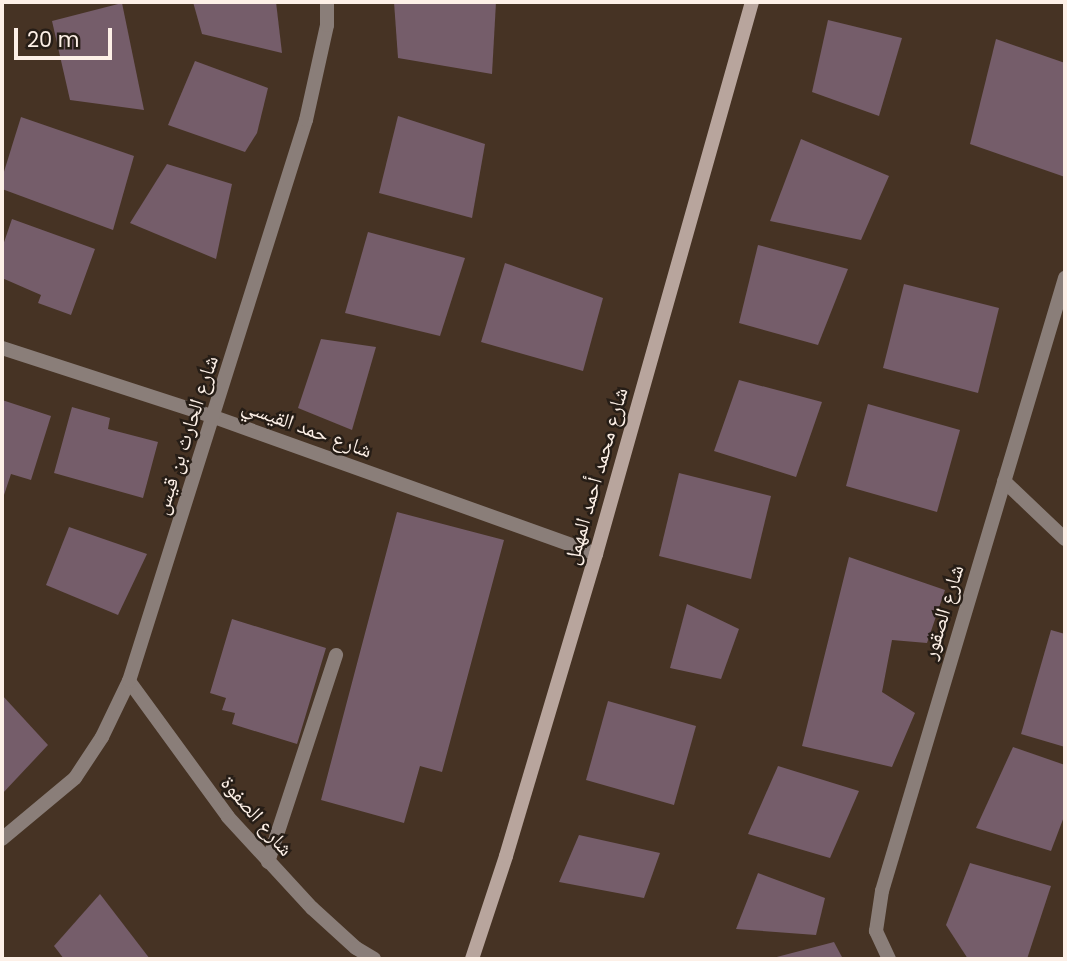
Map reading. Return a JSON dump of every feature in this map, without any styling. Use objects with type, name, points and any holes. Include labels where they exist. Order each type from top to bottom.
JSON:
[{"type":"main road","name":"شارع محمد أحمد المهمل","points":[[472,959],[506,856],[596,554],[752,2]]},
{"type":"street","name":"شارع الحارث بن قيس","points":[[2,839],[75,778],[102,737],[129,681],[215,417],[306,120],[327,25],[327,2]]},
{"type":"street","name":"شارع الصقور","points":[[889,959],[877,931],[882,891],[1065,278]]},
{"type":"street","name":"شارع حمد القيسي","points":[[2,348],[215,417],[596,554]]},
{"type":"street","points":[[1004,481],[1065,539]]},
{"type":"street","points":[[268,862],[335,655]]},
{"type":"street","name":"شارع الصفوة","points":[[129,681],[198,779],[268,862],[356,948],[374,959]]},
{"type":"building","points":[[193,2],[276,2],[282,53],[202,34]]},
{"type":"building","points":[[394,2],[496,2],[492,74],[398,58]]},
{"type":"building","points":[[122,3],[144,110],[70,100],[52,21]]},
{"type":"building","points":[[828,20],[902,38],[879,116],[812,92]]},
{"type":"building","points":[[996,39],[1065,63],[1065,177],[970,144]]},
{"type":"building","points":[[195,61],[268,88],[257,133],[245,152],[168,125]]},
{"type":"building","points":[[398,116],[485,144],[472,218],[379,193]]},
{"type":"building","points":[[21,117],[134,156],[113,230],[2,189],[2,178]]},
{"type":"building","points":[[801,139],[889,176],[861,240],[770,221]]},
{"type":"building","points":[[167,164],[232,184],[216,259],[130,223]]},
{"type":"building","points":[[12,219],[95,249],[71,315],[38,303],[41,295],[2,278],[2,248]]},
{"type":"building","points":[[368,232],[465,258],[440,336],[345,313]]},
{"type":"building","points":[[758,245],[848,269],[818,345],[739,323]]},
{"type":"building","points":[[505,263],[603,298],[583,371],[481,342]]},
{"type":"building","points":[[904,284],[999,308],[978,393],[883,368]]},
{"type":"building","points":[[321,339],[376,347],[352,430],[298,408]]},
{"type":"building","points":[[739,380],[822,402],[796,477],[714,451]]},
{"type":"building","points":[[2,400],[51,416],[31,480],[11,474],[2,501]]},
{"type":"building","points":[[868,404],[960,430],[937,512],[846,486]]},
{"type":"building","points":[[72,407],[110,418],[108,429],[158,442],[143,498],[54,473]]},
{"type":"building","points":[[679,473],[771,496],[751,579],[659,556]]},
{"type":"building","points":[[397,512],[504,540],[442,772],[420,766],[404,823],[321,800]]},
{"type":"building","points":[[69,527],[147,554],[118,615],[46,585]]},
{"type":"building","points":[[849,557],[945,590],[927,643],[892,640],[882,692],[915,713],[892,767],[802,746]]},
{"type":"building","points":[[687,604],[739,629],[721,679],[670,668]]},
{"type":"building","points":[[232,619],[326,648],[297,744],[232,724],[235,713],[222,710],[226,698],[210,693]]},
{"type":"building","points":[[1051,630],[1065,634],[1065,747],[1021,734]]},
{"type":"building","points":[[2,695],[48,745],[2,794]]},
{"type":"building","points":[[608,701],[696,726],[674,805],[586,780]]},
{"type":"building","points":[[1013,747],[1065,765],[1065,814],[1051,851],[976,828]]},
{"type":"building","points":[[778,766],[859,791],[830,858],[748,834]]},
{"type":"building","points":[[579,835],[660,853],[644,898],[559,882]]},
{"type":"building","points":[[970,863],[1051,886],[1027,959],[968,959],[946,925]]},
{"type":"building","points":[[758,873],[825,898],[816,935],[736,929]]},
{"type":"building","points":[[100,894],[150,959],[64,959],[54,946]]},
{"type":"building","points":[[834,942],[843,959],[773,959],[773,958]]}]
